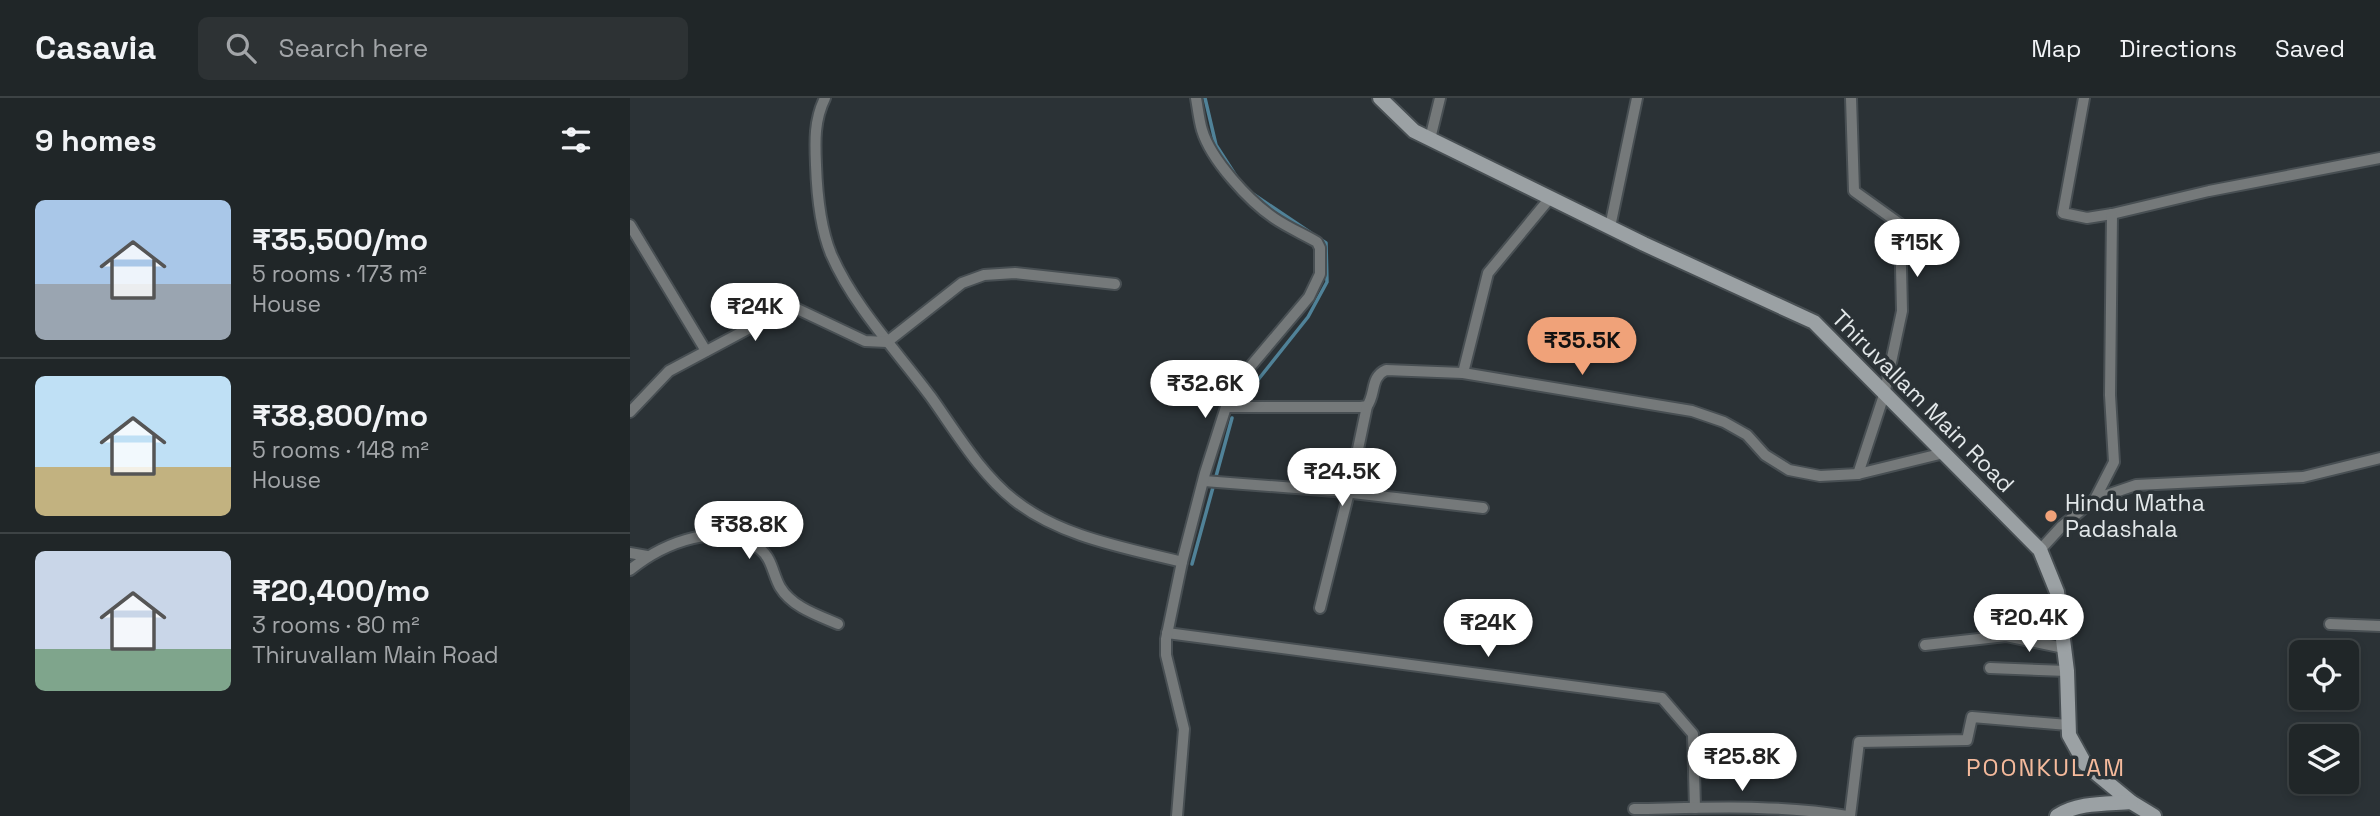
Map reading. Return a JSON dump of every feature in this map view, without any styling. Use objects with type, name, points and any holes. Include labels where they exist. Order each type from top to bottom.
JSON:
[{"type":"street","points":[[825,98],[817,116],[817,179],[831,253],[846,282],[887,342],[991,478],[1015,501],[1040,517],[1118,546],[1182,562]]},
{"type":"street","points":[[1177,816],[1184,729],[1167,655],[1167,633],[1182,562],[1226,407],[1239,380],[1309,297],[1320,274],[1321,248],[1317,242],[1276,220],[1238,186],[1218,160],[1203,132],[1196,98]]},
{"type":"street","name":"Thiruvallam Main Road","points":[[1380,98],[1414,131],[1610,227],[1814,322],[2040,550],[2057,592],[2067,671],[2068,735],[2085,764],[2131,802],[2154,816]]},
{"type":"street","points":[[1430,139],[1440,98]]},
{"type":"street","points":[[1610,227],[1637,98]]},
{"type":"street","points":[[1852,98],[1854,191],[1900,224],[1902,312],[1884,395],[1858,474]]},
{"type":"street","points":[[2084,98],[2063,213],[2087,218],[2208,191],[2380,158]]},
{"type":"street","points":[[1463,373],[1489,273],[1550,198]]},
{"type":"street","points":[[2095,499],[2114,462],[2110,395],[2112,214]]},
{"type":"street","points":[[630,225],[706,351]]},
{"type":"street","points":[[630,412],[669,371],[791,306],[865,341],[887,342],[962,283],[984,275],[1015,273],[1115,284]]},
{"type":"street","points":[[1320,608],[1367,406],[1371,401],[1375,379],[1379,373],[1386,370],[1463,373],[1692,411],[1724,422],[1747,435],[1765,455],[1790,470],[1820,476],[1858,474],[1944,453]]},
{"type":"street","points":[[1226,407],[1367,406]]},
{"type":"street","points":[[2040,550],[2062,526],[2095,499],[2136,485],[2303,477],[2380,458]]},
{"type":"street","points":[[1203,481],[1349,492],[1483,508]]},
{"type":"street","points":[[630,570],[647,556],[675,544],[714,536],[730,537],[761,549],[779,586],[795,602],[811,613],[838,624]]},
{"type":"street","points":[[630,553],[647,556]]},
{"type":"street","points":[[2330,624],[2380,626]]},
{"type":"street","points":[[1167,633],[1662,698],[1693,734],[1695,808]]},
{"type":"street","points":[[1925,645],[2006,636],[2064,648]]},
{"type":"street","points":[[1990,668],[2067,671]]},
{"type":"street","points":[[1634,809],[1695,808],[1709,812],[1820,811],[1848,816],[1859,742],[1967,740],[1972,717],[2068,725]]},
{"type":"street","points":[[2057,816],[2085,806],[2131,802]]},
{"type":"waterway","points":[[1205,98],[1216,145],[1236,176]]},
{"type":"waterway","points":[[1253,194],[1311,233]]},
{"type":"waterway","points":[[1238,405],[1308,317],[1327,282],[1326,243],[1320,239]]},
{"type":"waterway","points":[[1192,564],[1232,418]]},
{"type":"place","name":"Hindu Matha Padashala","points":[[2051,516]]},
{"type":"district","name":"POONKULAM","points":[[2046,768]]}]
